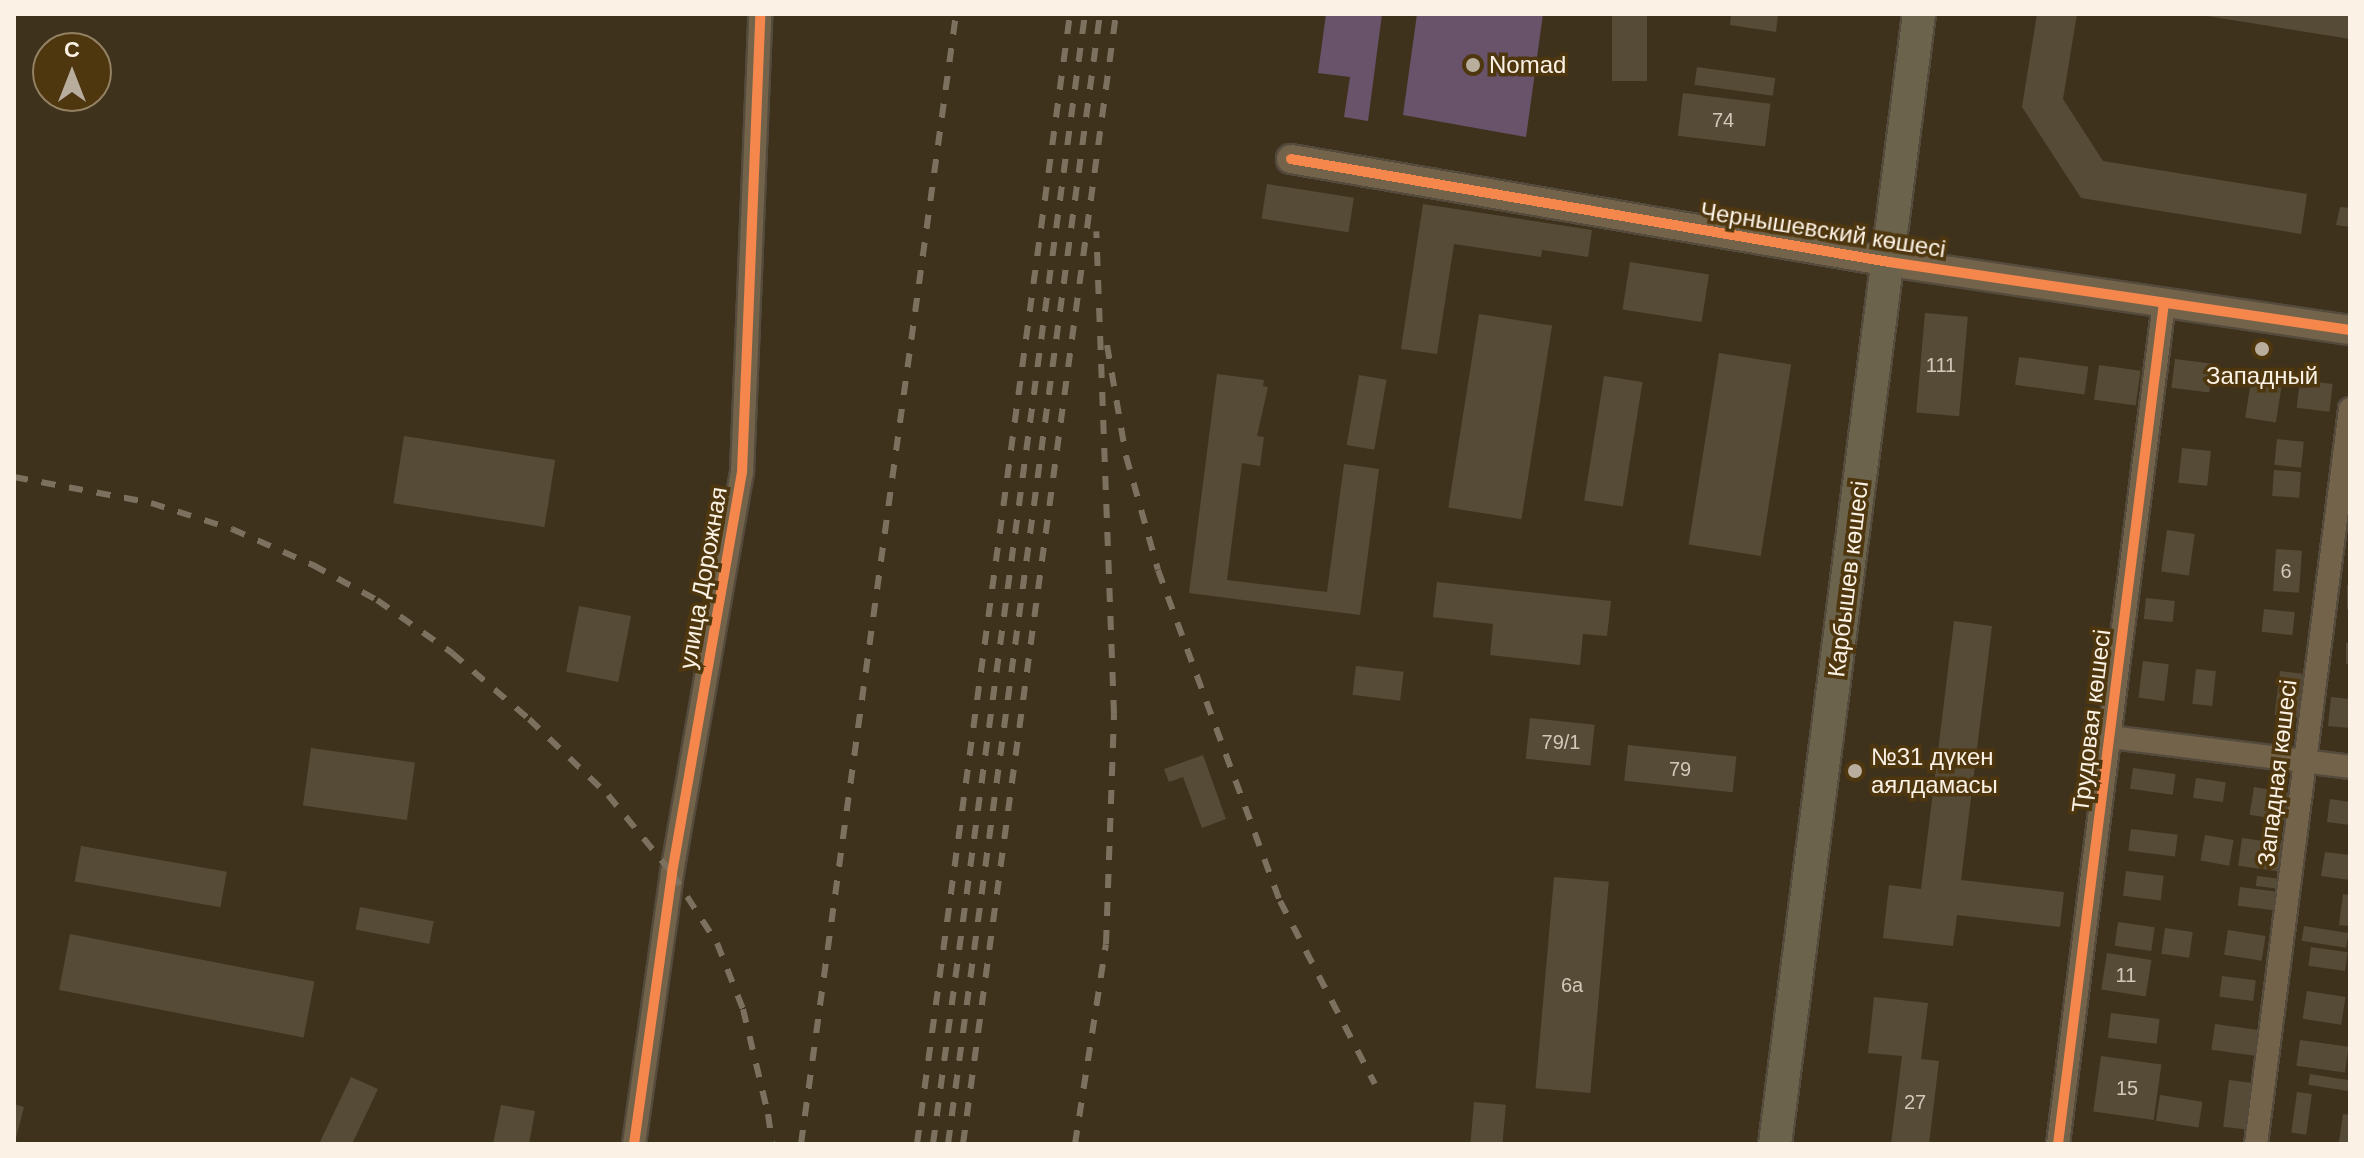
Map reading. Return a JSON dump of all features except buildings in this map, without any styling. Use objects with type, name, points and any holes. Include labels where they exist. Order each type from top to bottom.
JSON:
[{"type":"main road","name":"Карбышев көшесі","points":[[1775,1144],[1919,14]]},
{"type":"street","name":"улица Дорожная","points":[[634,1144],[672,873],[742,472],[760,14]]},
{"type":"street","name":"Чернышевский көшесі","points":[[1291,159],[1889,262],[2350,330]]},
{"type":"street","name":"Трудовая көшесі","points":[[2058,1144],[2164,303]]},
{"type":"street","name":"Западная көшесі","points":[[2256,1144],[2350,409]]},
{"type":"street","points":[[2110,737],[2350,767]]},
{"type":"shaded area","points":[[1326,14],[1382,14],[1368,121],[1344,117],[1350,77],[1318,73]]},
{"type":"shaded area","name":"Nomad","points":[[1417,14],[1543,14],[1526,137],[1403,115]]},
{"type":"railway","points":[[801,1144],[956,14]]},
{"type":"railway","points":[[917,1144],[1070,14]]},
{"type":"railway","points":[[933,1144],[1085,14]]},
{"type":"railway","points":[[948,1144],[1100,14]]},
{"type":"railway","points":[[963,1144],[1116,14]]},
{"type":"railway","points":[[1075,1144],[1106,944],[1114,714],[1096,231]]},
{"type":"railway","points":[[1107,345],[1126,456],[1158,570],[1280,901],[1375,1084]]},
{"type":"railway","points":[[14,477],[151,503],[232,529],[313,565],[377,600],[452,653],[529,719],[608,795],[672,873],[717,943],[743,1009],[772,1144]]},
{"type":"cycle path","points":[[634,1144],[672,873],[742,472],[760,14]]},
{"type":"cycle path","points":[[1291,159],[1889,262],[2350,330]]},
{"type":"cycle path","points":[[2058,1144],[2164,303]]},
{"type":"place","name":"Nomad","points":[[1473,65]]},
{"type":"place","name":"Западный","points":[[2262,349]]},
{"type":"place","name":"№31 дүкен аялдамасы","points":[[1855,771]]}]
